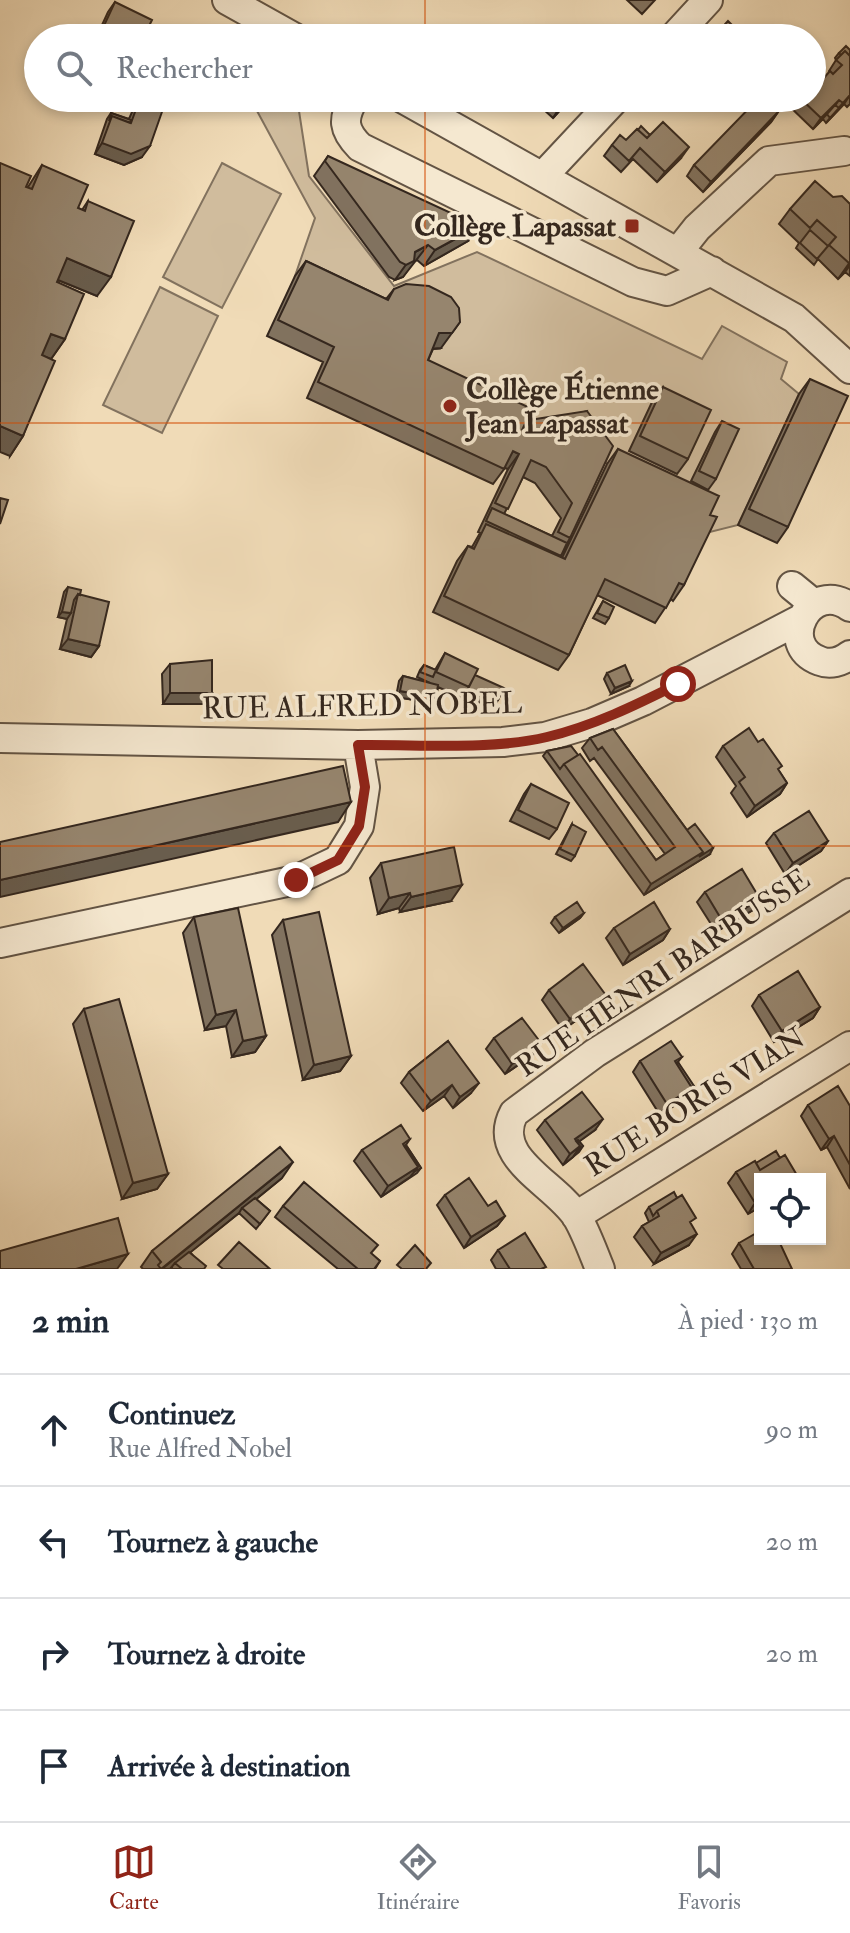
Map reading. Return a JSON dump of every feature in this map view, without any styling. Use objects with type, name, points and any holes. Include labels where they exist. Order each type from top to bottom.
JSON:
[{"type":"street","points":[[227,0],[270,24]]},
{"type":"street","points":[[686,24],[708,0]]},
{"type":"street","points":[[347,112],[345,126],[360,147],[633,282],[667,291],[712,271]]},
{"type":"street","points":[[427,112],[794,318],[850,369]]},
{"type":"street","points":[[543,176],[603,112]]},
{"type":"street","points":[[678,252],[697,228],[769,161],[848,152]]},
{"type":"street","name":"RUE ALFRED NOBEL","points":[[0,738],[358,745],[503,742],[545,737],[605,718],[754,646],[820,607]]},
{"type":"street","name":"RUE ALFRED NOBEL","points":[[820,607],[807,653],[839,659],[850,683]]},
{"type":"street","points":[[0,943],[296,880],[338,860],[359,826],[365,787],[358,745]]},
{"type":"street","name":"RUE HENRI BARBUSSE","points":[[600,1269],[576,1216],[509,1147],[507,1127],[514,1113],[595,1053],[850,893]]},
{"type":"street","name":"RUE BORIS VIAN","points":[[576,1216],[850,1046]]},
{"type":"shaded area","points":[[258,112],[299,112],[309,176],[394,286],[477,252],[702,359],[722,326],[787,362],[781,379],[799,394],[738,525],[706,533],[708,511],[602,461],[525,435],[417,376],[428,349],[440,349],[450,333],[392,300],[295,276],[315,218]]},
{"type":"shaded area","points":[[222,163],[281,194],[222,308],[163,277]]},
{"type":"shaded area","points":[[160,287],[218,316],[162,433],[103,405]]},
{"type":"building","points":[[115,2],[152,20],[150,24],[105,24]]},
{"type":"building","points":[[846,46],[850,54],[845,51],[841,55],[839,53]]},
{"type":"building","points":[[845,51],[850,54],[850,95],[843,103],[839,100],[821,118],[815,112],[826,112],[826,76],[830,71],[833,74],[842,65],[836,60]]},
{"type":"building","points":[[835,105],[839,108],[830,118],[827,114]]},
{"type":"building","points":[[135,112],[162,112],[150,146],[131,154],[102,143],[112,116],[131,123]]},
{"type":"building","points":[[745,112],[778,112],[711,182],[694,165]]},
{"type":"building","points":[[111,113],[131,120],[130,123],[112,116],[109,121]]},
{"type":"building","points":[[663,122],[689,147],[665,172],[640,148],[629,161],[612,145],[620,135],[626,140],[637,129],[647,138]]},
{"type":"building","points":[[641,126],[650,135],[647,138],[638,130]]},
{"type":"building","points":[[328,156],[479,226],[435,250],[428,245],[415,252],[414,261],[406,265],[400,262],[325,161]]},
{"type":"building","points":[[0,163],[31,176],[26,187],[32,189],[42,165],[88,185],[78,208],[85,211],[88,201],[134,221],[111,277],[67,258],[57,282],[84,294],[65,339],[51,334],[42,355],[55,361],[23,436],[0,426]]},
{"type":"building","points":[[815,181],[833,197],[842,196],[850,204],[849,263],[829,245],[836,237],[817,220],[810,228],[790,209]]},
{"type":"building","points":[[810,230],[828,246],[817,259],[800,243]]},
{"type":"building","points":[[306,261],[388,300],[394,289],[406,284],[429,286],[451,297],[459,308],[460,322],[452,333],[439,333],[428,360],[532,409],[523,428],[536,419],[587,411],[613,446],[570,538],[558,532],[572,503],[546,467],[531,460],[508,509],[495,503],[519,454],[513,451],[504,469],[318,382],[334,347],[278,320]]},
{"type":"building","points":[[810,379],[848,396],[788,527],[749,509]]},
{"type":"building","points":[[663,387],[711,410],[688,459],[640,436]]},
{"type":"building","points":[[722,421],[739,429],[716,479],[699,471]]},
{"type":"building","points":[[618,449],[719,496],[710,515],[717,517],[684,585],[679,583],[666,608],[605,579],[569,655],[444,596],[468,546],[474,549],[486,524],[565,559]]},
{"type":"building","points":[[0,498],[8,500],[0,524]]},
{"type":"building","points":[[492,508],[567,543],[561,556],[486,521]]},
{"type":"building","points":[[68,587],[81,590],[74,600],[71,613],[62,612]]},
{"type":"building","points":[[78,594],[109,602],[99,646],[68,639]]},
{"type":"building","points":[[603,601],[614,607],[609,618],[597,613]]},
{"type":"building","points":[[445,653],[478,669],[469,687],[436,672]]},
{"type":"building","points":[[212,660],[212,693],[170,693],[170,664]]},
{"type":"building","points":[[424,665],[436,670],[433,677],[420,672]]},
{"type":"building","points":[[625,665],[632,681],[615,688],[607,673]]},
{"type":"building","points":[[475,675],[504,688],[498,700],[466,692]]},
{"type":"building","points":[[403,676],[438,685],[436,698],[400,691]]},
{"type":"building","points":[[749,728],[758,742],[763,739],[782,766],[778,769],[787,783],[755,806],[739,782],[745,777],[723,746]]},
{"type":"building","points":[[613,729],[703,852],[651,884],[564,764],[580,754],[656,860],[675,847],[602,747],[598,750],[590,738]]},
{"type":"building","points":[[571,746],[578,755],[560,769],[547,751]]},
{"type":"building","points":[[343,766],[351,802],[0,880],[0,842]]},
{"type":"building","points":[[531,784],[569,803],[557,829],[518,810]]},
{"type":"building","points":[[809,811],[828,841],[793,863],[774,833]]},
{"type":"building","points":[[572,824],[586,832],[575,856],[560,849]]},
{"type":"building","points":[[695,824],[713,848],[699,857],[703,852],[687,830]]},
{"type":"building","points":[[454,847],[462,885],[411,897],[410,893],[389,898],[381,863]]},
{"type":"building","points":[[742,869],[760,899],[723,922],[705,892]]},
{"type":"building","points":[[577,902],[584,913],[563,928],[555,917]]},
{"type":"building","points":[[654,902],[670,929],[630,954],[614,928]]},
{"type":"building","points":[[238,908],[266,1036],[243,1041],[236,1010],[216,1015],[194,917]]},
{"type":"building","points":[[319,912],[351,1056],[314,1065],[283,920]]},
{"type":"building","points":[[583,964],[605,994],[570,1019],[549,990]]},
{"type":"building","points":[[798,971],[820,1007],[782,1031],[759,995]]},
{"type":"building","points":[[119,999],[168,1174],[133,1183],[84,1009]]},
{"type":"building","points":[[522,1018],[541,1043],[512,1064],[494,1038]]},
{"type":"building","points":[[448,1041],[479,1083],[460,1097],[452,1085],[431,1101],[409,1072]]},
{"type":"building","points":[[671,1041],[682,1057],[675,1061],[692,1088],[667,1104],[640,1061]]},
{"type":"building","points":[[678,1062],[696,1089],[688,1094],[692,1088]]},
{"type":"building","points":[[838,1086],[850,1106],[850,1165],[834,1136],[829,1139],[808,1105]]},
{"type":"building","points":[[582,1092],[603,1119],[575,1139],[580,1146],[570,1154],[545,1120]]},
{"type":"building","points":[[401,1125],[410,1139],[403,1144],[418,1167],[388,1186],[362,1150]]},
{"type":"building","points":[[406,1145],[421,1168],[414,1172],[418,1167]]},
{"type":"building","points":[[280,1147],[293,1162],[161,1269],[158,1265],[161,1262],[152,1251]]},
{"type":"building","points":[[776,1151],[780,1158],[760,1170],[756,1163]]},
{"type":"building","points":[[785,1155],[796,1173],[754,1173],[754,1201],[736,1172],[755,1161],[760,1170]]},
{"type":"building","points":[[469,1178],[488,1206],[496,1201],[505,1216],[471,1237],[445,1195]]},
{"type":"building","points":[[304,1182],[378,1245],[371,1253],[380,1261],[374,1269],[358,1269],[283,1206]]},
{"type":"building","points":[[674,1192],[677,1198],[653,1216],[649,1207]]},
{"type":"building","points":[[682,1195],[696,1218],[690,1222],[697,1234],[661,1253],[642,1226],[659,1216],[657,1211]]},
{"type":"building","points":[[255,1198],[270,1211],[260,1224],[242,1208]]},
{"type":"building","points":[[118,1218],[128,1254],[76,1269],[0,1269],[0,1251]]},
{"type":"building","points":[[525,1233],[546,1267],[510,1269],[498,1250]]},
{"type":"building","points":[[754,1234],[754,1245],[781,1245],[792,1269],[754,1269],[739,1243]]},
{"type":"building","points":[[239,1242],[270,1269],[223,1269],[218,1265]]},
{"type":"building","points":[[415,1245],[431,1263],[426,1269],[402,1269],[397,1265]]},
{"type":"building","points":[[189,1252],[206,1266],[204,1269],[182,1269],[175,1263]]},
{"type":"place","name":"Collège Lapassat","points":[[632,226]]},
{"type":"place","name":"Collège Étienne Jean Lapassat","points":[[450,406]]},
{"type":"route","points":[[296,880],[338,860],[359,826],[365,787],[358,745],[503,742],[545,737],[592,723],[678,684]]}]
